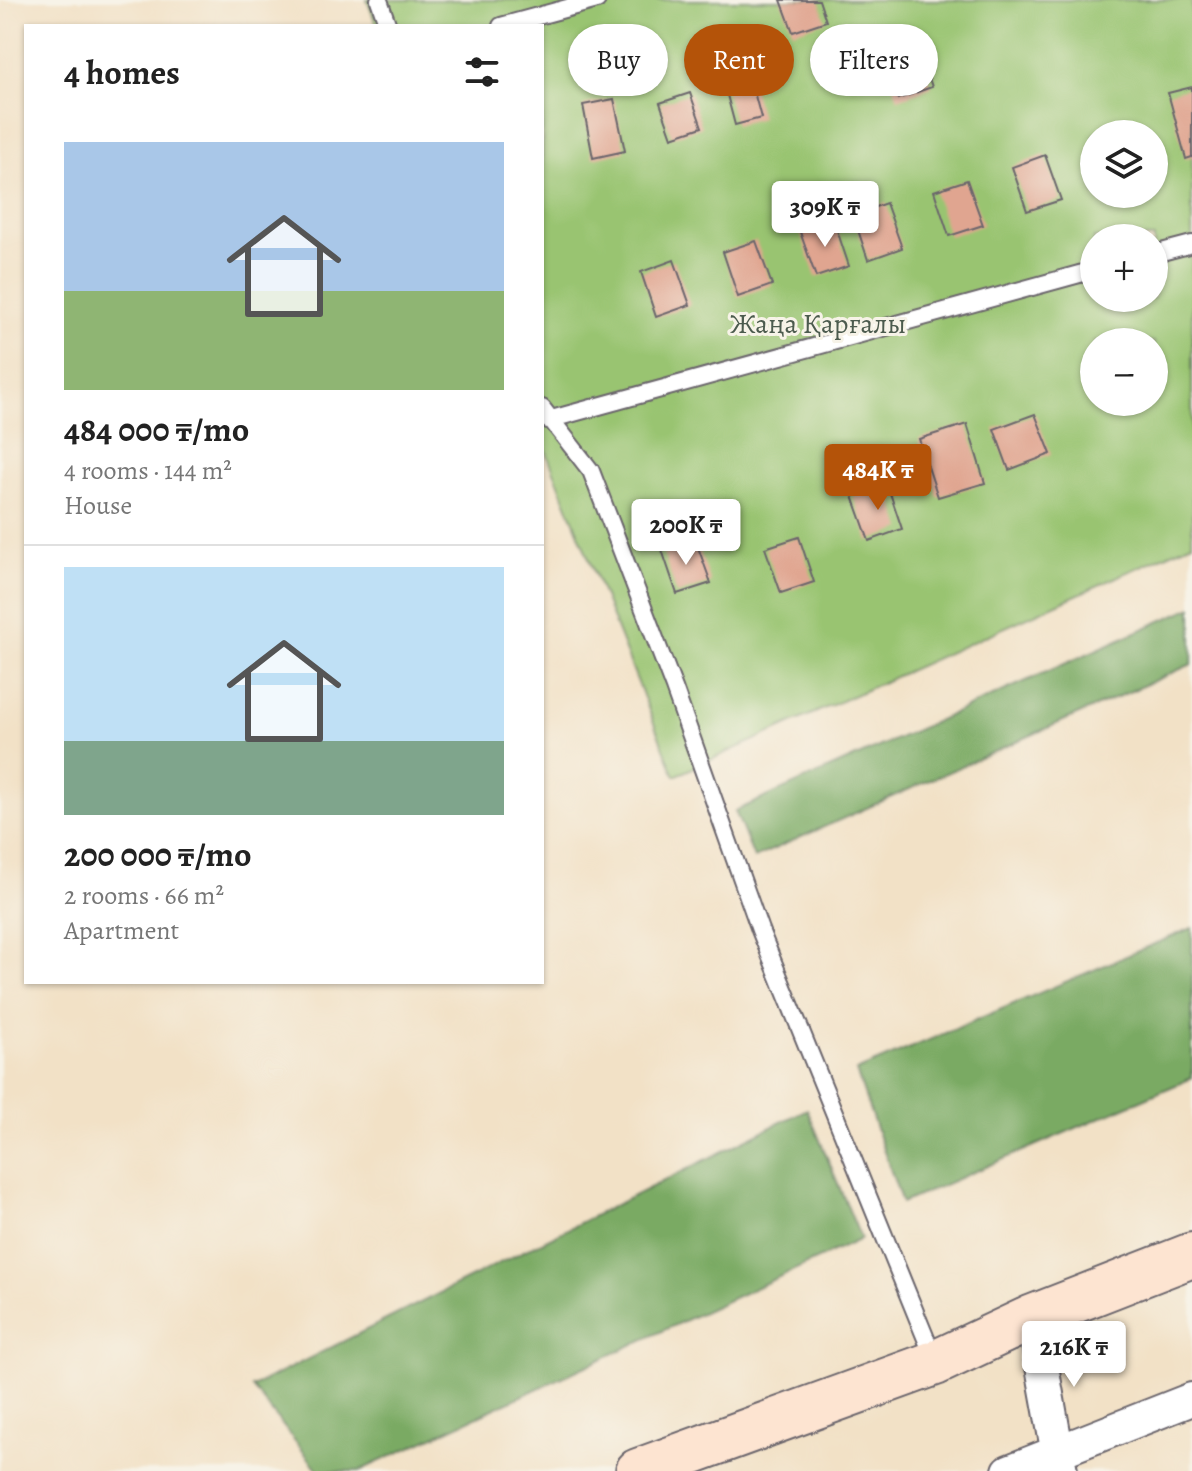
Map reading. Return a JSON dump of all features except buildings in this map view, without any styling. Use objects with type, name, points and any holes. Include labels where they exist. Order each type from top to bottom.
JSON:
[{"type":"main road","points":[[638,1471],[935,1363],[1033,1317],[1192,1255]]},
{"type":"street","points":[[1033,1317],[1059,1462]]},
{"type":"street","points":[[1009,1471],[1059,1462],[1192,1399]]},
{"type":"lane","points":[[379,0],[387,24]]},
{"type":"lane","points":[[508,24],[597,0]]},
{"type":"lane","points":[[1168,250],[1192,244]]},
{"type":"lane","points":[[935,1363],[760,930],[591,471],[545,414],[1080,274]]},
{"type":"green space","name":"Жаңа Қарғалы","points":[[367,0],[1192,0],[1192,543],[675,776],[544,446],[544,24],[376,24]]},
{"type":"green space","points":[[1192,607],[1192,664],[754,858],[735,811]]},
{"type":"green space","points":[[1192,928],[1192,1078],[902,1203],[856,1071]]},
{"type":"green space","points":[[807,1109],[861,1239],[359,1471],[319,1471],[252,1387]]}]
